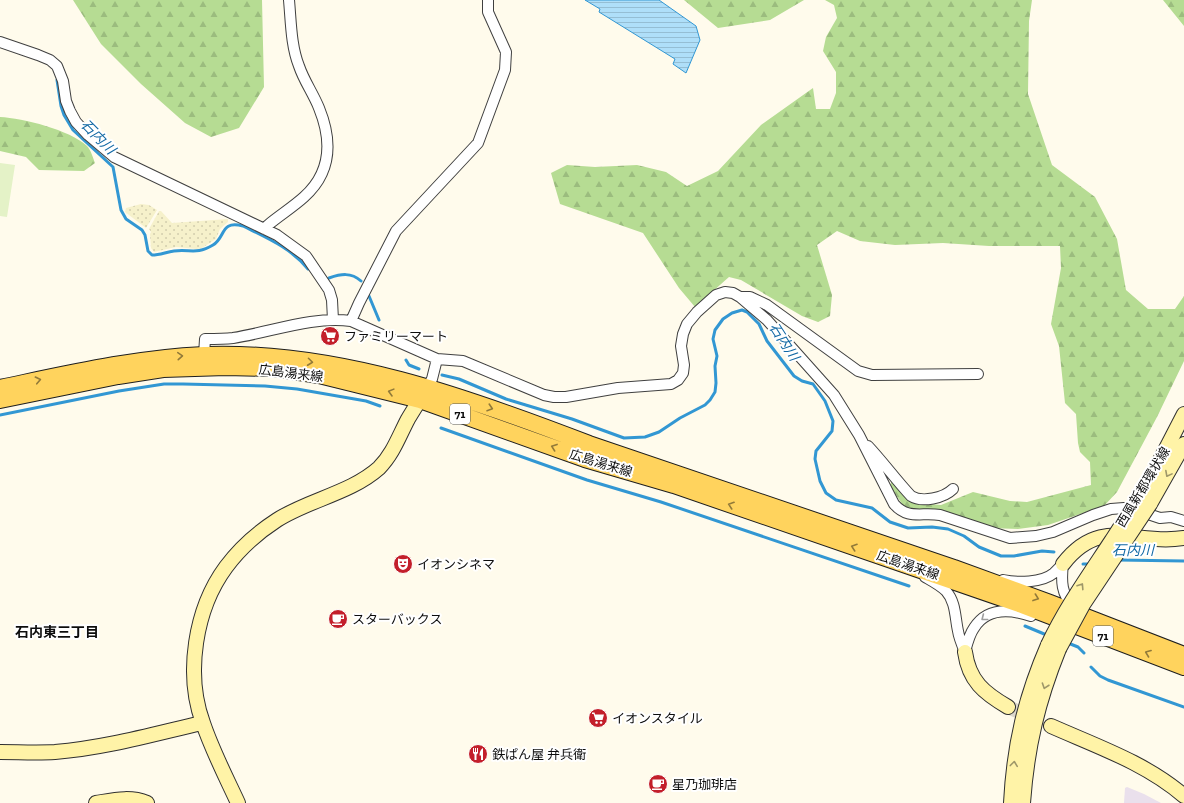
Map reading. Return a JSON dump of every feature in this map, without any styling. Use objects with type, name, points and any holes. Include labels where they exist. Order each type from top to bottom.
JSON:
[{"type":"main road","name":"広島湯来線","points":[[0,388],[116,364],[168,357],[204,355],[259,356],[315,362],[372,374],[585,459],[670,484],[1022,605],[1184,668]]},
{"type":"main road","name":"広島湯来線","points":[[0,400],[102,379],[155,370],[226,367],[273,368],[423,394],[527,420],[625,456],[974,575],[1184,655]]},
{"type":"street","points":[[264,229],[305,196],[324,169],[328,156],[328,142],[325,126],[319,108],[299,67],[295,53],[289,0]]},
{"type":"street","points":[[351,321],[396,231],[478,143],[505,70],[506,52],[488,12],[488,0]]},
{"type":"street","points":[[0,42],[50,60],[57,66],[63,81],[66,101],[76,122],[88,135],[114,157],[277,235],[306,256],[316,269],[331,294],[333,320]]},
{"type":"street","points":[[204,355],[205,339],[232,338],[294,325],[333,320],[351,321],[437,359],[463,361],[544,395],[554,398],[566,397],[618,388],[671,384],[678,380],[683,373],[684,365],[681,346],[682,334],[687,324],[697,312],[716,295],[725,292],[733,293],[740,297],[767,320],[834,395],[859,435],[894,504],[900,511],[907,514],[940,515],[1010,538],[1036,536],[1053,532],[1111,509],[1130,509],[1160,518],[1171,517],[1184,521]]},
{"type":"street","points":[[740,297],[750,297],[767,305],[852,367],[863,373],[872,375],[978,374]]},
{"type":"street","points":[[238,803],[202,723],[195,687],[196,650],[200,626],[215,587],[226,568],[250,541],[274,522],[299,508],[357,482],[376,470],[385,461],[394,448],[432,379],[437,359]]},
{"type":"street","name":"西風新都環状線","points":[[1144,501],[1154,472],[1184,414]]},
{"type":"street","points":[[859,435],[911,496],[919,500],[926,499],[944,495],[953,489]]},
{"type":"street","name":"西風新都環状線","points":[[1023,803],[1026,767],[1034,724],[1064,613],[1113,538],[1144,501],[1184,444]]},
{"type":"street","points":[[974,575],[1014,582],[1025,582],[1053,574],[1076,549],[1098,537],[1123,535],[1161,539],[1184,538]]},
{"type":"street","points":[[904,564],[947,592],[954,607],[958,632],[965,652],[968,669],[978,685],[1008,707]]},
{"type":"street","points":[[1063,564],[1061,578],[1062,590],[1081,615]]},
{"type":"street","points":[[965,652],[971,634],[978,622],[991,613],[1001,610],[1020,613],[1074,631],[1114,640]]},
{"type":"street","name":"西風新都環状線","points":[[1010,803],[1021,724],[1036,673],[1054,647]]},
{"type":"street","points":[[0,752],[54,752],[82,748],[202,723]]},
{"type":"street","points":[[1051,726],[1148,770],[1168,782],[1184,796]]},
{"type":"street","points":[[96,803],[127,799],[136,799],[147,803]]},
{"type":"shaded area","points":[[141,204],[149,205],[157,210],[146,228],[125,212],[126,208]]},
{"type":"shaded area","points":[[159,211],[161,211],[172,223],[228,219],[228,222],[220,229],[216,239],[202,248],[176,247],[154,252],[151,248],[151,232],[149,229]]},
{"type":"shaded area","points":[[1127,787],[1161,803],[1124,803],[1125,788]]},
{"type":"green space","points":[[73,0],[262,0],[264,87],[239,128],[211,137],[185,123],[141,84],[101,44]]},
{"type":"green space","points":[[684,0],[804,0],[770,20],[718,28]]},
{"type":"green space","points":[[825,0],[1032,0],[1029,21],[1028,94],[1052,165],[1095,197],[1117,239],[1126,290],[1148,309],[1175,309],[1184,296],[1184,361],[1157,417],[1117,492],[1104,506],[1048,525],[1018,529],[989,528],[905,508],[891,488],[891,481],[919,503],[941,505],[973,492],[1010,501],[1027,502],[1091,485],[1090,462],[1080,452],[1078,443],[1076,414],[1065,403],[1059,346],[1051,324],[1061,268],[1060,246],[989,246],[943,243],[895,245],[860,241],[837,231],[817,245],[832,295],[830,316],[818,322],[802,316],[741,280],[729,277],[695,307],[679,288],[643,233],[560,204],[551,173],[567,165],[595,167],[637,165],[666,172],[687,186],[718,171],[761,125],[813,88],[816,109],[830,109],[836,93],[836,72],[823,51],[826,37],[837,18],[834,5]]},
{"type":"green space","points":[[1163,0],[1184,0],[1184,26]]},
{"type":"green space","points":[[0,117],[33,122],[69,135],[87,146],[95,163],[84,171],[39,170],[26,157],[0,151]]},
{"type":"green space","points":[[0,163],[15,165],[7,217],[0,216]]},
{"type":"water","points":[[585,0],[659,0],[696,26],[700,40],[686,73],[673,64],[675,59],[599,12],[600,9]]},
{"type":"waterway","name":"石内川","points":[[57,80],[64,115],[73,130],[113,167],[121,210],[126,219],[142,230],[145,235],[148,251],[152,255],[174,251],[202,250],[217,242],[227,227],[230,225],[236,225],[243,226],[278,244],[294,255],[308,269]]},
{"type":"waterway","name":"石内川","points":[[329,278],[350,275],[361,281]]},
{"type":"waterway","name":"石内川","points":[[369,296],[379,320]]},
{"type":"waterway","name":"石内川","points":[[442,375],[459,379],[506,399],[572,419],[624,438],[645,437],[659,432],[680,418],[705,405],[710,400],[715,392],[716,383],[715,366],[717,356],[713,339],[715,330],[723,319],[732,313],[742,310],[747,312],[759,324],[767,341],[794,376],[802,381],[813,384],[825,401],[833,421],[832,431],[816,451],[815,459],[820,481],[826,493],[836,500],[872,508],[890,522],[908,528],[932,527],[948,529],[964,536],[979,547],[1001,556],[1014,556],[1042,551],[1054,552]]},
{"type":"waterway","name":"石内川","points":[[406,360],[409,365],[419,369]]},
{"type":"waterway","points":[[0,415],[119,391],[164,384],[265,386],[297,389],[366,401],[380,406]]},
{"type":"waterway","points":[[441,428],[587,480],[661,502],[909,586]]},
{"type":"waterway","name":"石内川","points":[[1118,560],[1184,561]]},
{"type":"waterway","name":"石内川","points":[[1083,564],[1091,564]]},
{"type":"waterway","points":[[1025,626],[1049,636]]},
{"type":"waterway","points":[[1068,643],[1078,647],[1084,653]]},
{"type":"waterway","points":[[1091,667],[1100,676],[1108,680],[1184,707]]},
{"type":"tunnel","points":[[1008,707],[1051,726]]},
{"type":"place","name":"ファミリーマート","points":[[330,336]]},
{"type":"place","name":"イオンシネマ","points":[[403,564]]},
{"type":"place","name":"スターバックス","points":[[338,619]]},
{"type":"place","name":"イオンスタイル","points":[[598,718]]},
{"type":"place","name":"鉄ぱん屋 弁兵衛","points":[[478,754]]},
{"type":"place","name":"星乃珈琲店","points":[[658,784]]},
{"type":"district","name":"石内東三丁目","points":[[57,632]]}]
